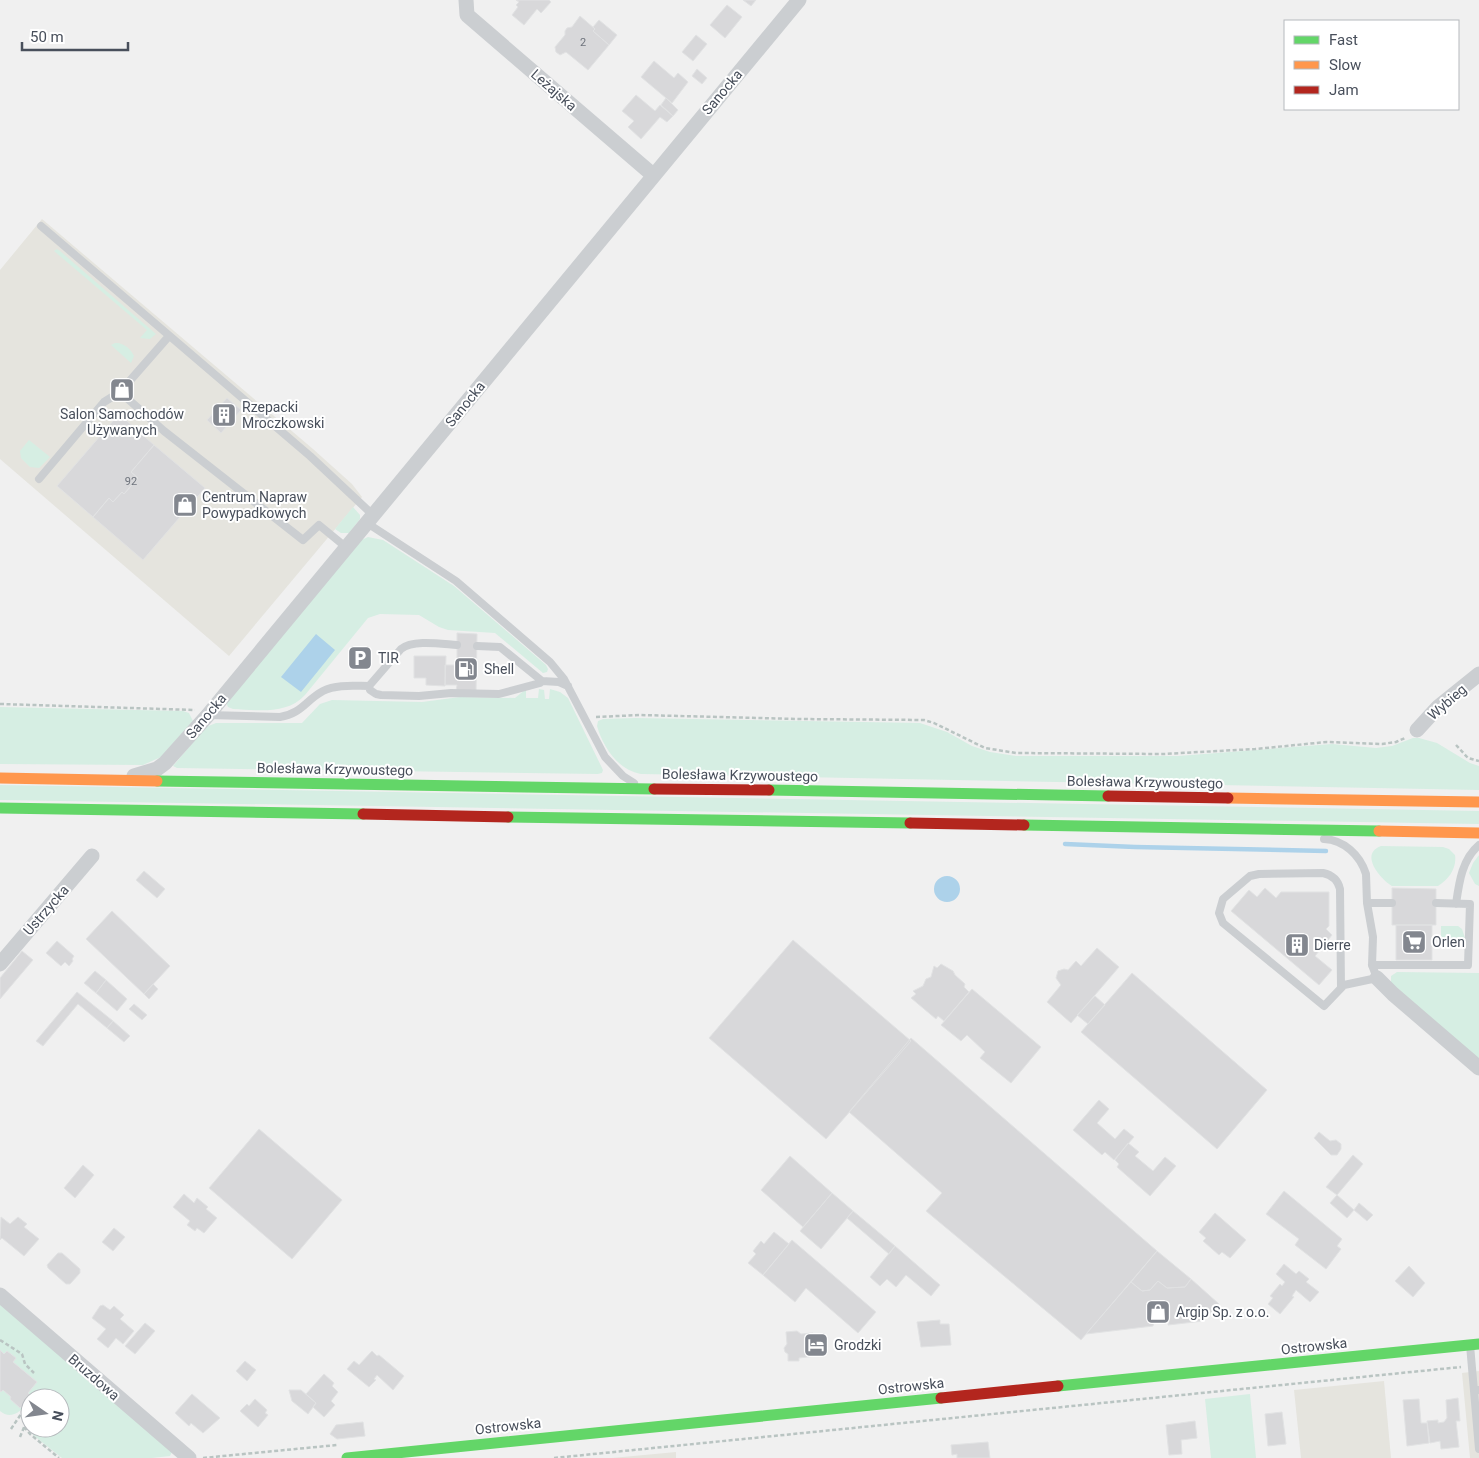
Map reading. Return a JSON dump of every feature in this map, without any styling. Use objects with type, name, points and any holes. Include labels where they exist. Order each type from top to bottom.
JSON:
[{"type":"main road","name":"Bolesława Krzywoustego","points":[[0,778],[1479,802]]},
{"type":"main road","points":[[0,808],[1479,833]]},
{"type":"main road","name":"Ostrowska","points":[[353,1458],[1474,1345]]},
{"type":"street","name":"Leżajska","points":[[466,0],[467,15],[653,175]]},
{"type":"street","name":"Sanocka","points":[[112,780],[142,774],[162,766],[169,760],[347,548],[798,0]]},
{"type":"street","name":"Wybieg","points":[[1417,730],[1438,707],[1479,674]]},
{"type":"street","name":"Ustrzycka","points":[[0,964],[92,856]]},
{"type":"street","points":[[1375,971],[1393,994],[1479,1068]]},
{"type":"street","name":"Bruzdowa","points":[[0,1295],[189,1458]]},
{"type":"lane","points":[[41,226],[310,456],[370,519],[456,581],[550,662],[568,686],[603,754],[611,765],[627,779],[650,788]]},
{"type":"lane","points":[[39,480],[104,402],[120,392],[169,336]]},
{"type":"lane","points":[[120,392],[164,431],[303,540],[319,525],[347,548]]},
{"type":"lane","points":[[208,715],[284,717],[297,712],[327,689],[341,686],[369,686],[401,648],[406,645],[414,643],[457,645]]},
{"type":"lane","points":[[477,646],[500,647],[542,681]]},
{"type":"lane","points":[[369,686],[370,690],[376,694],[418,696],[451,693],[499,694],[542,681],[559,682],[568,686]]},
{"type":"lane","points":[[1274,829],[1300,839]]},
{"type":"lane","points":[[1313,839],[1330,840],[1349,849],[1358,857],[1366,874],[1367,903],[1373,937],[1375,971]]},
{"type":"lane","points":[[1456,904],[1464,866],[1468,857],[1479,845]]},
{"type":"lane","points":[[1340,988],[1340,889],[1338,883],[1332,877],[1323,873],[1259,874],[1250,876],[1223,898],[1219,913],[1223,923],[1324,1006],[1340,988],[1375,971],[1468,966],[1470,904],[1436,904]]},
{"type":"lane","points":[[1367,903],[1392,903]]},
{"type":"lane","points":[[1474,1345],[1471,1366],[1476,1390],[1479,1449]]},
{"type":"path","points":[[0,704],[194,709],[208,715]]},
{"type":"path","points":[[604,716],[924,720],[985,748],[1016,753],[1163,754],[1255,749],[1327,742],[1382,744],[1402,740],[1417,730]]},
{"type":"path","points":[[1456,745],[1468,758],[1479,761]]},
{"type":"path","points":[[0,1340],[22,1354],[25,1364],[34,1373]]},
{"type":"path","points":[[554,1458],[1471,1366]]},
{"type":"path","points":[[11,1429],[20,1415]]},
{"type":"path","points":[[35,1438],[59,1458]]},
{"type":"path","points":[[202,1458],[344,1444]]},
{"type":"shaded area","name":"Salon Samochodów Używanych","points":[[42,219],[313,449],[352,484],[362,497],[229,656],[0,459],[0,270]]},
{"type":"shaded area","points":[[1479,1371],[1479,1458],[1470,1458],[1462,1373]]},
{"type":"shaded area","points":[[1384,1381],[1391,1458],[1301,1458],[1294,1390]]},
{"type":"shaded area","points":[[676,1452],[676,1458],[612,1458]]},
{"type":"green space","points":[[57,249],[156,334],[150,339],[140,338],[147,330],[54,251]]},
{"type":"green space","points":[[115,343],[126,346],[131,351],[134,356],[131,363],[111,345]]},
{"type":"green space","points":[[29,440],[50,457],[39,468],[30,467],[21,458],[20,451]]},
{"type":"green space","points":[[353,507],[360,515],[360,519],[349,533],[341,533],[335,529]]},
{"type":"green space","points":[[368,537],[383,540],[454,586],[546,665],[547,672],[543,673],[495,633],[448,630],[419,615],[380,614],[368,618],[305,695],[290,706],[271,710],[233,709],[228,707],[226,702],[359,541]]},
{"type":"green space","points":[[526,689],[526,698],[538,698],[539,689],[544,690],[545,699],[549,699],[550,689],[560,692],[568,698],[603,770],[602,773],[177,768],[173,766],[206,727],[216,723],[302,723],[320,704],[332,700],[422,702],[460,697],[515,698]]},
{"type":"green space","points":[[0,707],[183,711],[189,713],[193,721],[161,757],[143,765],[0,764]]},
{"type":"green space","points":[[603,719],[920,723],[947,732],[972,746],[990,752],[1016,756],[1178,756],[1332,744],[1376,748],[1392,746],[1413,738],[1419,738],[1437,743],[1470,763],[1479,766],[1479,790],[641,774],[625,768],[619,763],[607,749],[597,726],[598,721]]},
{"type":"green space","points":[[0,785],[1479,811],[1479,824],[0,800]]},
{"type":"green space","points":[[1381,846],[1443,847],[1449,849],[1455,855],[1455,864],[1449,877],[1438,886],[1392,886],[1377,872],[1372,860],[1375,850]]},
{"type":"green space","points":[[1479,855],[1479,886],[1475,884],[1469,873]]},
{"type":"green space","points":[[1441,926],[1458,926],[1462,929],[1465,938],[1459,947],[1445,948],[1441,945]]},
{"type":"green space","points":[[1397,972],[1479,973],[1479,1059],[1391,984],[1391,976]]},
{"type":"green space","points":[[0,1304],[172,1452],[170,1456],[152,1458],[62,1458],[37,1438],[70,1438],[70,1388],[32,1388],[37,1382],[13,1362],[16,1358],[4,1354],[0,1350]]},
{"type":"green space","points":[[3,1390],[11,1397],[10,1399],[20,1410],[13,1415],[7,1415],[0,1411],[0,1391]]},
{"type":"green space","points":[[1250,1394],[1256,1458],[1211,1458],[1205,1399]]},
{"type":"water","points":[[316,634],[335,650],[301,692],[281,677]]},
{"type":"water","points":[[947,876],[957,879],[960,889],[957,899],[947,902],[937,899],[934,889],[937,879]]},
{"type":"building","points":[[516,0],[549,0],[551,2],[541,13],[537,9],[524,25],[512,15],[518,7],[516,5],[519,2]]},
{"type":"building","points":[[743,0],[756,0],[751,6]]},
{"type":"building","points":[[727,5],[742,17],[725,38],[710,25]]},
{"type":"building","points":[[580,16],[609,45],[588,70],[566,52],[560,55],[556,52],[555,47],[565,35],[567,28],[572,27]]},
{"type":"building","points":[[599,20],[617,35],[609,45],[593,31],[595,29],[593,27]]},
{"type":"building","points":[[696,35],[707,44],[693,61],[682,52]]},
{"type":"building","points":[[654,61],[674,78],[678,73],[688,82],[672,103],[641,77]]},
{"type":"building","points":[[697,69],[707,78],[702,84],[692,76]]},
{"type":"building","points":[[636,95],[655,111],[660,105],[673,116],[667,122],[660,117],[641,139],[628,127],[634,121],[622,111]]},
{"type":"building","points":[[666,98],[678,110],[673,116],[661,105]]},
{"type":"building","name":"Rzepacki Mroczkowski","points":[[227,398],[241,410],[221,433],[207,420]]},
{"type":"building","points":[[119,414],[154,445],[131,472],[138,478],[124,494],[122,492],[113,502],[109,498],[93,517],[57,486]]},
{"type":"building","points":[[154,445],[205,488],[143,560],[93,517],[109,498],[113,502],[122,492],[124,494],[138,478],[131,472]]},
{"type":"building","points":[[457,633],[477,634],[476,692],[456,691],[457,685],[445,685],[445,665],[457,665]]},
{"type":"building","points":[[414,656],[446,656],[445,686],[426,685],[426,678],[414,678]]},
{"type":"building","points":[[144,871],[165,889],[157,898],[136,880]]},
{"type":"building","name":"Dierre","points":[[1265,888],[1276,898],[1281,892],[1329,892],[1329,926],[1326,929],[1332,935],[1315,956],[1332,970],[1319,985],[1231,911],[1249,890],[1257,897]]},
{"type":"building","points":[[1392,888],[1436,889],[1436,925],[1392,925]]},
{"type":"building","points":[[112,911],[170,966],[144,994],[86,939]]},
{"type":"building","name":"Orlen","points":[[1396,925],[1432,925],[1432,960],[1396,960]]},
{"type":"building","points":[[793,940],[911,1041],[826,1139],[709,1038]]},
{"type":"building","points":[[57,941],[74,956],[69,966],[65,962],[61,966],[46,953]]},
{"type":"building","points":[[1097,948],[1119,967],[1071,1023],[1047,1002],[1061,985],[1056,978],[1058,971],[1068,970],[1076,961],[1081,966]]},
{"type":"building","points":[[22,951],[33,960],[0,999],[0,978]]},
{"type":"building","points":[[941,964],[953,971],[965,984],[964,987],[969,992],[944,1021],[938,1016],[936,1019],[911,998],[916,994],[913,991],[923,986],[926,979],[931,977],[934,966],[937,968]]},
{"type":"building","points":[[95,971],[106,980],[96,993],[84,983]]},
{"type":"building","points":[[1132,973],[1267,1090],[1217,1149],[1081,1032]]},
{"type":"building","points":[[106,980],[127,999],[117,1011],[96,993]]},
{"type":"building","points":[[153,984],[158,989],[149,999],[144,994]]},
{"type":"building","points":[[972,989],[1041,1047],[1011,1083],[980,1058],[985,1052],[967,1035],[961,1041],[941,1025]]},
{"type":"building","points":[[77,992],[113,1021],[107,1028],[78,1004],[43,1046],[36,1041]]},
{"type":"building","points":[[1095,996],[1105,1005],[1088,1024],[1077,1015]]},
{"type":"building","points":[[134,1004],[147,1015],[142,1020],[129,1009]]},
{"type":"building","points":[[113,1021],[130,1036],[124,1042],[107,1028]]},
{"type":"building","points":[[911,1038],[1157,1251],[1081,1340],[926,1211],[942,1193],[849,1112]]},
{"type":"building","points":[[1099,1100],[1109,1109],[1097,1123],[1115,1139],[1124,1129],[1134,1137],[1114,1160],[1105,1152],[1102,1155],[1073,1130]]},
{"type":"building","points":[[259,1129],[342,1200],[292,1259],[209,1188]]},
{"type":"building","points":[[1319,1132],[1330,1141],[1336,1140],[1341,1144],[1341,1149],[1337,1155],[1331,1155],[1314,1138]]},
{"type":"building","points":[[1128,1143],[1139,1152],[1135,1156],[1153,1171],[1165,1157],[1176,1166],[1150,1196],[1117,1167],[1119,1164],[1115,1160]]},
{"type":"building","points":[[1353,1155],[1363,1164],[1337,1195],[1326,1187]]},
{"type":"building","points":[[790,1156],[832,1193],[803,1227],[761,1190]]},
{"type":"building","points":[[83,1165],[94,1175],[75,1198],[64,1188]]},
{"type":"building","points":[[1284,1191],[1342,1239],[1337,1246],[1341,1249],[1326,1269],[1295,1245],[1299,1239],[1266,1214]]},
{"type":"building","points":[[832,1193],[853,1211],[821,1249],[800,1231]]},
{"type":"building","points":[[184,1194],[194,1203],[197,1198],[217,1218],[204,1233],[197,1228],[195,1231],[187,1225],[190,1221],[173,1207]]},
{"type":"building","points":[[1337,1195],[1354,1210],[1347,1218],[1330,1203]]},
{"type":"building","points":[[1359,1203],[1373,1215],[1367,1221],[1354,1210]]},
{"type":"building","points":[[853,1211],[895,1246],[889,1254],[847,1218]]},
{"type":"building","points":[[1215,1213],[1246,1240],[1230,1258],[1222,1252],[1219,1255],[1203,1241],[1206,1238],[1199,1232]]},
{"type":"building","points":[[1,1217],[10,1224],[18,1217],[27,1224],[24,1227],[39,1239],[24,1256],[2,1238],[0,1240]]},
{"type":"building","points":[[114,1228],[125,1237],[113,1251],[102,1242]]},
{"type":"building","points":[[774,1232],[789,1244],[763,1275],[748,1263],[756,1254],[753,1251],[761,1241],[764,1244]]},
{"type":"building","points":[[792,1240],[876,1312],[858,1333],[806,1288],[795,1302],[763,1275]]},
{"type":"building","points":[[895,1246],[940,1285],[931,1296],[906,1275],[896,1287],[887,1279],[880,1286],[870,1277]]},
{"type":"building","points":[[1157,1251],[1191,1279],[1185,1287],[1167,1288],[1158,1281],[1150,1290],[1142,1291],[1131,1282]]},
{"type":"building","points":[[58,1253],[62,1253],[80,1269],[80,1273],[70,1284],[66,1284],[48,1268],[47,1265]]},
{"type":"building","points":[[1284,1264],[1296,1274],[1299,1271],[1309,1279],[1306,1282],[1319,1292],[1310,1302],[1296,1290],[1292,1296],[1294,1297],[1280,1314],[1268,1304],[1273,1298],[1270,1296],[1280,1284],[1282,1286],[1285,1282],[1276,1274]]},
{"type":"building","points":[[1409,1266],[1425,1283],[1413,1297],[1395,1281]]},
{"type":"building","name":"Argip Sp. z o.o.","points":[[1191,1279],[1219,1304],[1203,1321],[1168,1325],[1169,1321],[1154,1322],[1153,1326],[1086,1334],[1131,1282],[1142,1291],[1150,1290],[1158,1281],[1167,1288],[1185,1287]]},
{"type":"building","points":[[103,1305],[110,1310],[114,1306],[124,1315],[120,1319],[134,1331],[123,1344],[116,1338],[108,1348],[97,1339],[106,1329],[92,1318],[100,1306]]},
{"type":"building","points":[[940,1320],[940,1324],[949,1324],[951,1345],[921,1347],[917,1322]]},
{"type":"building","points":[[145,1323],[155,1331],[135,1354],[125,1346]]},
{"type":"building","points":[[797,1331],[801,1334],[813,1333],[815,1356],[799,1358],[799,1361],[788,1361],[788,1354],[784,1348],[787,1344],[786,1332]]},
{"type":"building","points":[[0,1350],[4,1354],[7,1351],[16,1358],[13,1362],[37,1382],[32,1388],[20,1388],[20,1408],[3,1390],[0,1391]]},
{"type":"building","points":[[372,1351],[404,1376],[393,1390],[377,1375],[374,1379],[376,1380],[369,1387],[347,1369],[354,1361],[359,1365]]},
{"type":"building","points":[[245,1361],[256,1370],[247,1381],[236,1371]]},
{"type":"building","points":[[324,1374],[334,1383],[332,1386],[338,1392],[331,1401],[335,1405],[324,1417],[313,1407],[316,1403],[306,1394]]},
{"type":"building","points":[[289,1390],[301,1390],[316,1403],[308,1414],[292,1401]]},
{"type":"building","points":[[192,1394],[220,1418],[203,1433],[191,1423],[189,1426],[175,1413]]},
{"type":"building","points":[[1458,1398],[1460,1421],[1456,1421],[1459,1447],[1441,1449],[1440,1441],[1430,1443],[1427,1421],[1438,1420],[1438,1423],[1444,1422],[1447,1418],[1446,1400]]},
{"type":"building","points":[[255,1399],[267,1410],[265,1413],[268,1415],[258,1427],[240,1411],[247,1404],[249,1406]]},
{"type":"building","points":[[1419,1399],[1421,1423],[1427,1423],[1429,1443],[1407,1446],[1403,1400]]},
{"type":"building","points":[[1282,1412],[1286,1444],[1268,1446],[1265,1414]]},
{"type":"building","points":[[1195,1421],[1197,1438],[1181,1440],[1182,1454],[1169,1455],[1166,1425]]},
{"type":"building","points":[[363,1422],[365,1436],[337,1439],[330,1434],[336,1425]]},
{"type":"building","points":[[988,1442],[990,1458],[957,1458],[957,1454],[952,1455],[951,1445]]},
{"type":"waterway","points":[[1065,844],[1326,851]]},
{"type":"traffic: fast","points":[[157,781],[654,789]]},
{"type":"traffic: fast","points":[[769,790],[1108,796]]},
{"type":"traffic: fast","points":[[0,808],[363,814]]},
{"type":"traffic: fast","points":[[508,817],[910,823]]},
{"type":"traffic: fast","points":[[1024,825],[1379,831]]},
{"type":"traffic: fast","points":[[1058,1386],[1479,1344]]},
{"type":"traffic: fast","points":[[347,1458],[941,1398]]},
{"type":"traffic: slow","points":[[0,778],[157,781]]},
{"type":"traffic: slow","points":[[1228,798],[1479,802]]},
{"type":"traffic: slow","points":[[1379,831],[1479,833]]},
{"type":"traffic: jam","points":[[654,789],[769,790]]},
{"type":"traffic: jam","points":[[1108,796],[1228,798]]},
{"type":"traffic: jam","points":[[363,814],[508,817]]},
{"type":"traffic: jam","points":[[910,823],[1024,825]]},
{"type":"traffic: jam","points":[[941,1398],[1058,1386]]},
{"type":"place","name":"Salon Samochodów Używanych","points":[[122,390]]},
{"type":"place","name":"Rzepacki Mroczkowski","points":[[224,415]]},
{"type":"place","name":"Centrum Napraw Powypadkowych","points":[[185,505]]},
{"type":"place","name":"TIR","points":[[360,658]]},
{"type":"place","name":"Shell","points":[[466,669]]},
{"type":"place","name":"Orlen","points":[[1414,942]]},
{"type":"place","name":"Dierre","points":[[1297,945]]},
{"type":"place","name":"Argip Sp. z o.o.","points":[[1158,1312]]},
{"type":"place","name":"Grodzki","points":[[816,1345]]}]
